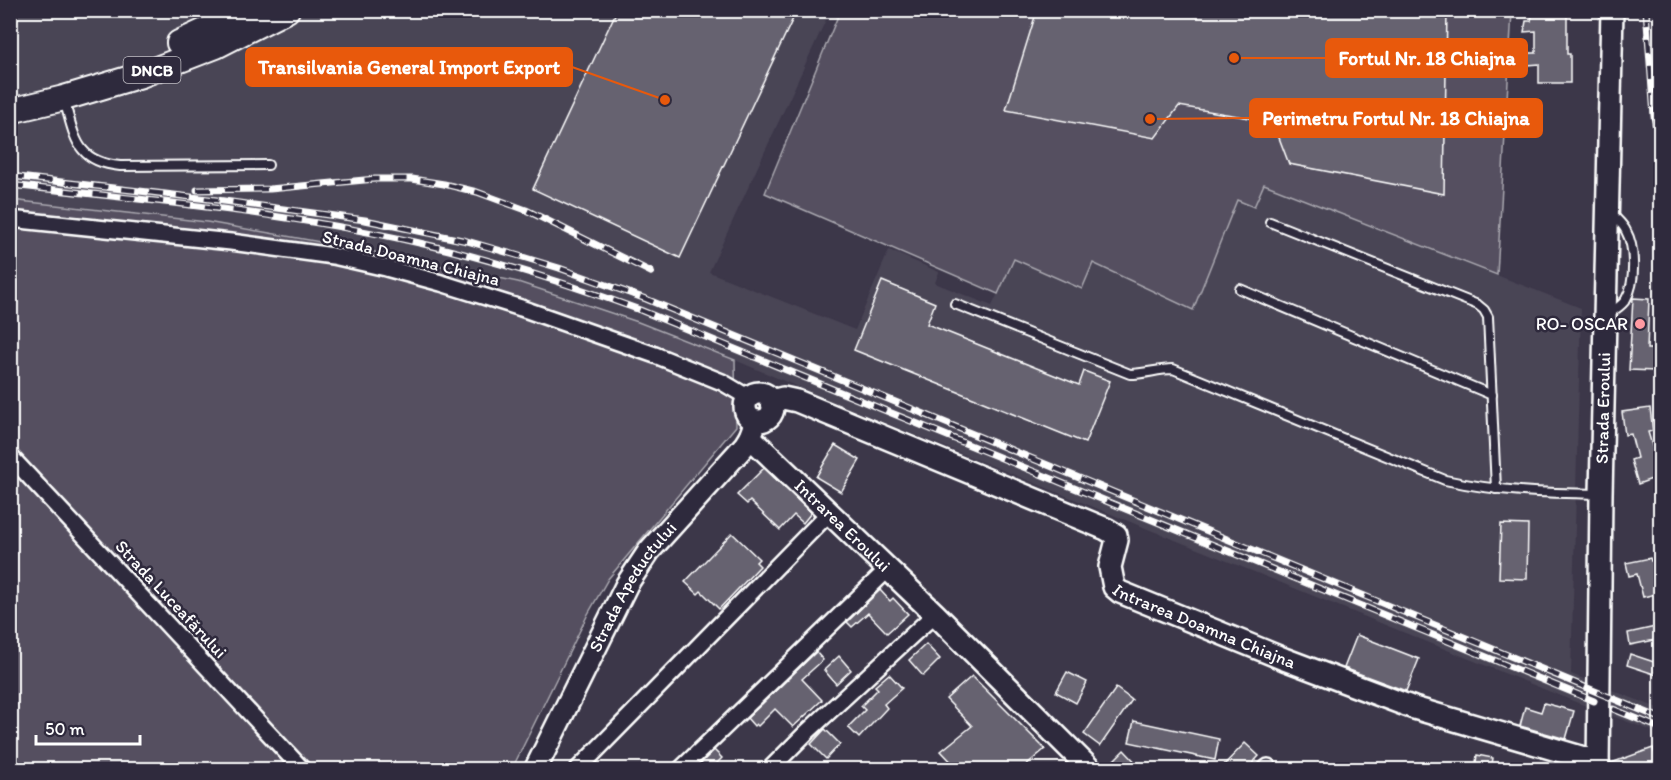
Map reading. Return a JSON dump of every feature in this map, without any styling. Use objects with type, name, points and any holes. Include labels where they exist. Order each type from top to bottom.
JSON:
[{"type":"main road","name":"DNCB","points":[[10,95],[119,66],[192,38],[250,10]]},
{"type":"main road","name":"DNCB","points":[[10,111],[141,75],[205,50],[287,10]]},
{"type":"street","name":"Strada Eroului","points":[[1598,766],[1601,494],[1612,10]]},
{"type":"street","name":"Strada Doamna Chiajna","points":[[10,219],[242,243],[333,256],[386,268],[521,308],[655,355],[722,382],[749,398]]},
{"type":"street","points":[[753,429],[745,409],[746,401],[752,395],[761,394],[771,401]]},
{"type":"street","name":"Intrarea Doamna Chiajna","points":[[771,401],[783,398],[797,401],[1106,529],[1116,535],[1117,540],[1110,567],[1114,587],[1120,592],[1284,659],[1414,708],[1598,766]]},
{"type":"street","name":"Strada Apeductului","points":[[535,770],[638,566],[753,429],[768,417],[772,410],[771,401]]},
{"type":"street","name":"Intrarea Eroului","points":[[753,429],[829,513],[1091,770]]},
{"type":"street","name":"Strada Luceafărului","points":[[10,456],[303,770]]},
{"type":"street","points":[[577,770],[829,513]]},
{"type":"street","points":[[680,770],[888,569]]},
{"type":"street","points":[[769,770],[935,615]]},
{"type":"lane","points":[[64,98],[77,144],[88,155],[103,163],[120,166],[268,165]]},
{"type":"lane","points":[[1270,222],[1481,307],[1488,317],[1496,489]]},
{"type":"lane","points":[[1240,289],[1492,395]]},
{"type":"lane","points":[[955,304],[1130,374],[1173,369],[1445,480],[1479,487],[1528,492],[1601,494]]},
{"type":"shaded area","points":[[11,11],[830,11],[709,272],[855,330],[889,250],[939,272],[935,283],[992,306],[1014,259],[1081,289],[1093,263],[1193,310],[1237,200],[1263,184],[1581,308],[1571,674],[1660,709],[1660,734],[1573,701],[735,360],[638,322],[519,282],[365,250],[207,222],[11,200]]},
{"type":"shaded area","points":[[840,11],[1512,11],[1497,275],[1264,184],[1254,207],[1237,200],[1193,310],[1093,263],[1082,289],[1014,259],[998,294],[765,193]]},
{"type":"shaded area","points":[[11,200],[207,222],[365,250],[518,282],[638,322],[735,360],[736,426],[608,579],[588,614],[512,769],[11,770]]},
{"type":"building","points":[[617,10],[797,10],[680,258],[533,189]]},
{"type":"building","points":[[1037,10],[1447,10],[1444,194],[1289,164],[1273,122],[1179,106],[1155,138],[1006,110]]},
{"type":"building","points":[[1533,10],[1567,10],[1567,54],[1570,54],[1570,83],[1539,83],[1539,64],[1527,65],[1529,53],[1536,53],[1536,31],[1524,32],[1526,21],[1531,21]]},
{"type":"building","points":[[882,281],[935,303],[927,324],[1079,385],[1084,371],[1110,381],[1085,443],[854,350]]},
{"type":"building","name":"RO- OSCAR","points":[[1633,298],[1649,299],[1647,349],[1657,349],[1656,371],[1629,370]]},
{"type":"building","points":[[1650,408],[1653,431],[1648,432],[1660,476],[1638,484],[1631,460],[1637,458],[1631,434],[1625,435],[1622,412]]},
{"type":"building","points":[[835,445],[860,460],[841,492],[816,477]]},
{"type":"building","points":[[764,468],[811,513],[803,523],[794,515],[780,530],[750,501],[747,504],[737,495]]},
{"type":"building","points":[[1501,524],[1528,525],[1527,579],[1499,578]]},
{"type":"building","points":[[732,533],[759,559],[756,562],[760,566],[719,609],[701,591],[698,594],[685,582]]},
{"type":"building","points":[[1650,558],[1651,561],[1660,559],[1660,593],[1643,597],[1637,574],[1629,576],[1626,563]]},
{"type":"building","points":[[880,590],[890,601],[893,598],[908,614],[887,633],[868,613],[852,627],[847,622]]},
{"type":"building","points":[[1660,626],[1660,639],[1630,645],[1628,633]]},
{"type":"building","points":[[1357,635],[1419,659],[1406,691],[1344,668]]},
{"type":"building","points":[[926,644],[940,659],[923,676],[909,660]]},
{"type":"building","points":[[816,652],[823,660],[802,679],[822,700],[793,727],[775,709],[758,726],[756,724],[754,726],[747,718]]},
{"type":"building","points":[[1630,654],[1660,664],[1660,676],[1627,665]]},
{"type":"building","points":[[839,656],[851,670],[836,684],[824,670]]},
{"type":"building","points":[[1067,672],[1087,682],[1076,703],[1056,692]]},
{"type":"building","points":[[889,674],[902,688],[884,704],[887,708],[859,738],[848,727],[865,710],[861,706],[878,689],[875,686]]},
{"type":"building","points":[[972,676],[1045,749],[1020,770],[959,770],[941,751],[972,726],[946,699]]},
{"type":"building","points":[[1116,688],[1132,700],[1100,746],[1084,734]]},
{"type":"building","points":[[1544,703],[1574,711],[1566,739],[1520,726],[1525,707],[1541,712]]},
{"type":"building","points":[[1134,721],[1219,739],[1215,760],[1129,742]]},
{"type":"building","points":[[825,729],[840,744],[826,759],[811,744]]},
{"type":"building","points":[[1245,743],[1259,756],[1246,770],[1219,770]]},
{"type":"building","points":[[1653,748],[1660,770],[1611,770],[1611,763]]},
{"type":"building","points":[[714,750],[722,758],[710,770],[707,770],[701,763]]},
{"type":"building","points":[[1124,750],[1143,770],[1104,770]]},
{"type":"building","points":[[1477,755],[1493,758],[1491,770],[1475,770]]},
{"type":"railway","points":[[1646,10],[1654,116],[1660,151]]},
{"type":"railway","points":[[10,176],[365,220],[467,241],[559,268],[646,299],[1660,718]]},
{"type":"railway","points":[[197,190],[270,189],[375,179],[412,179],[444,184],[477,192],[526,210],[651,272]]},
{"type":"railway","points":[[10,185],[214,208],[315,223],[415,242],[556,281],[640,310],[1594,701]]},
{"type":"railway","points":[[1613,709],[1660,728]]},
{"type":"place","name":"Fortul Nr. 18 Chiajna","points":[[1234,58]]},
{"type":"place","name":"Transilvania General Import Export","points":[[665,100]]},
{"type":"place","name":"Perimetru Fortul Nr. 18 Chiajna","points":[[1150,119]]},
{"type":"place","name":"RO- OSCAR","points":[[1640,324]]}]
